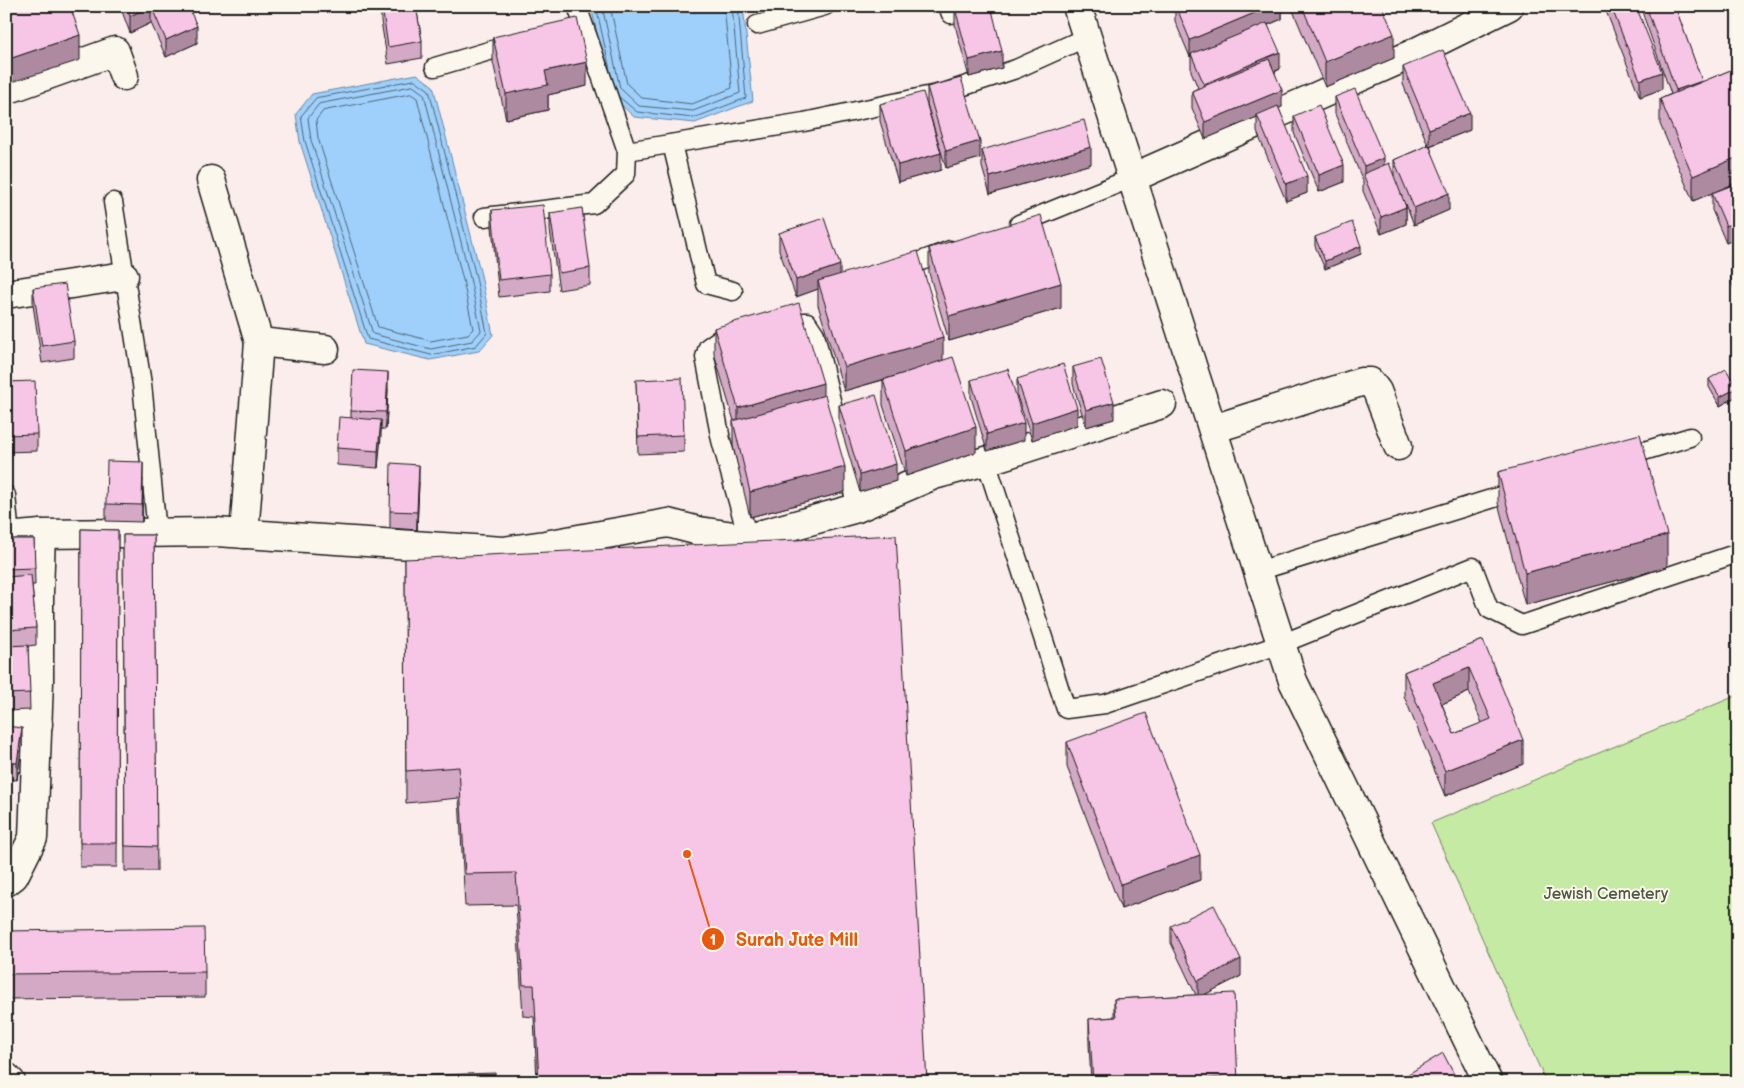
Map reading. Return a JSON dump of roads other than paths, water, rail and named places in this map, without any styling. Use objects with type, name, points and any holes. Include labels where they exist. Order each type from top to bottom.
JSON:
[{"type":"street","points":[[1077,6],[1293,681],[1488,1082]]},
{"type":"street","points":[[1132,178],[1408,56],[1509,6]]},
{"type":"street","points":[[6,90],[116,52],[124,76]]},
{"type":"street","points":[[211,180],[259,342],[244,534]]},
{"type":"street","points":[[6,294],[124,276]]},
{"type":"street","points":[[259,342],[325,349]]},
{"type":"street","points":[[1213,429],[1361,382],[1370,382],[1377,391],[1398,446]]},
{"type":"street","points":[[8,537],[41,534],[216,532],[503,551],[668,523],[699,531],[748,538],[857,508],[934,475],[986,461],[1162,404]]},
{"type":"street","points":[[6,882],[14,876],[33,838],[38,724],[41,534]]},
{"type":"street","points":[[6,724],[38,724]]},
{"type":"street","points":[[6,1077],[11,1082]]},
{"type":"lane","points":[[484,217],[594,204],[626,174],[627,151],[577,6]]},
{"type":"lane","points":[[758,25],[825,6]]},
{"type":"lane","points":[[948,6],[950,14],[972,6]]},
{"type":"lane","points":[[564,29],[582,24]]},
{"type":"lane","points":[[435,67],[536,37]]},
{"type":"lane","points":[[627,151],[804,122],[946,92],[1016,69],[1087,37]]},
{"type":"lane","points":[[672,144],[706,284],[733,291]]},
{"type":"lane","points":[[999,231],[1132,178]]},
{"type":"lane","points":[[113,202],[142,384],[157,532]]},
{"type":"lane","points":[[881,276],[963,245]]},
{"type":"lane","points":[[748,538],[721,440],[705,357],[708,347],[718,340],[794,322],[807,322],[815,334],[857,508]]},
{"type":"lane","points":[[1604,463],[1690,437]]},
{"type":"lane","points":[[986,461],[1066,709],[1104,704],[1281,644],[1473,567],[1489,609],[1522,625],[1738,553]]},
{"type":"lane","points":[[1258,571],[1538,484]]},
{"type":"lane","points":[[6,495],[8,537]]},
{"type":"water","points":[[591,6],[743,6],[753,101],[695,123],[634,117],[610,94]]},
{"type":"water","points":[[417,74],[433,86],[481,275],[493,335],[479,351],[430,360],[364,344],[300,142],[296,114],[312,94]]},
{"type":"place","name":"Surah Jute Mill","points":[[687,854]]},
{"type":"park label","name":"Jewish Cemetery","points":[[1606,894]]}]
